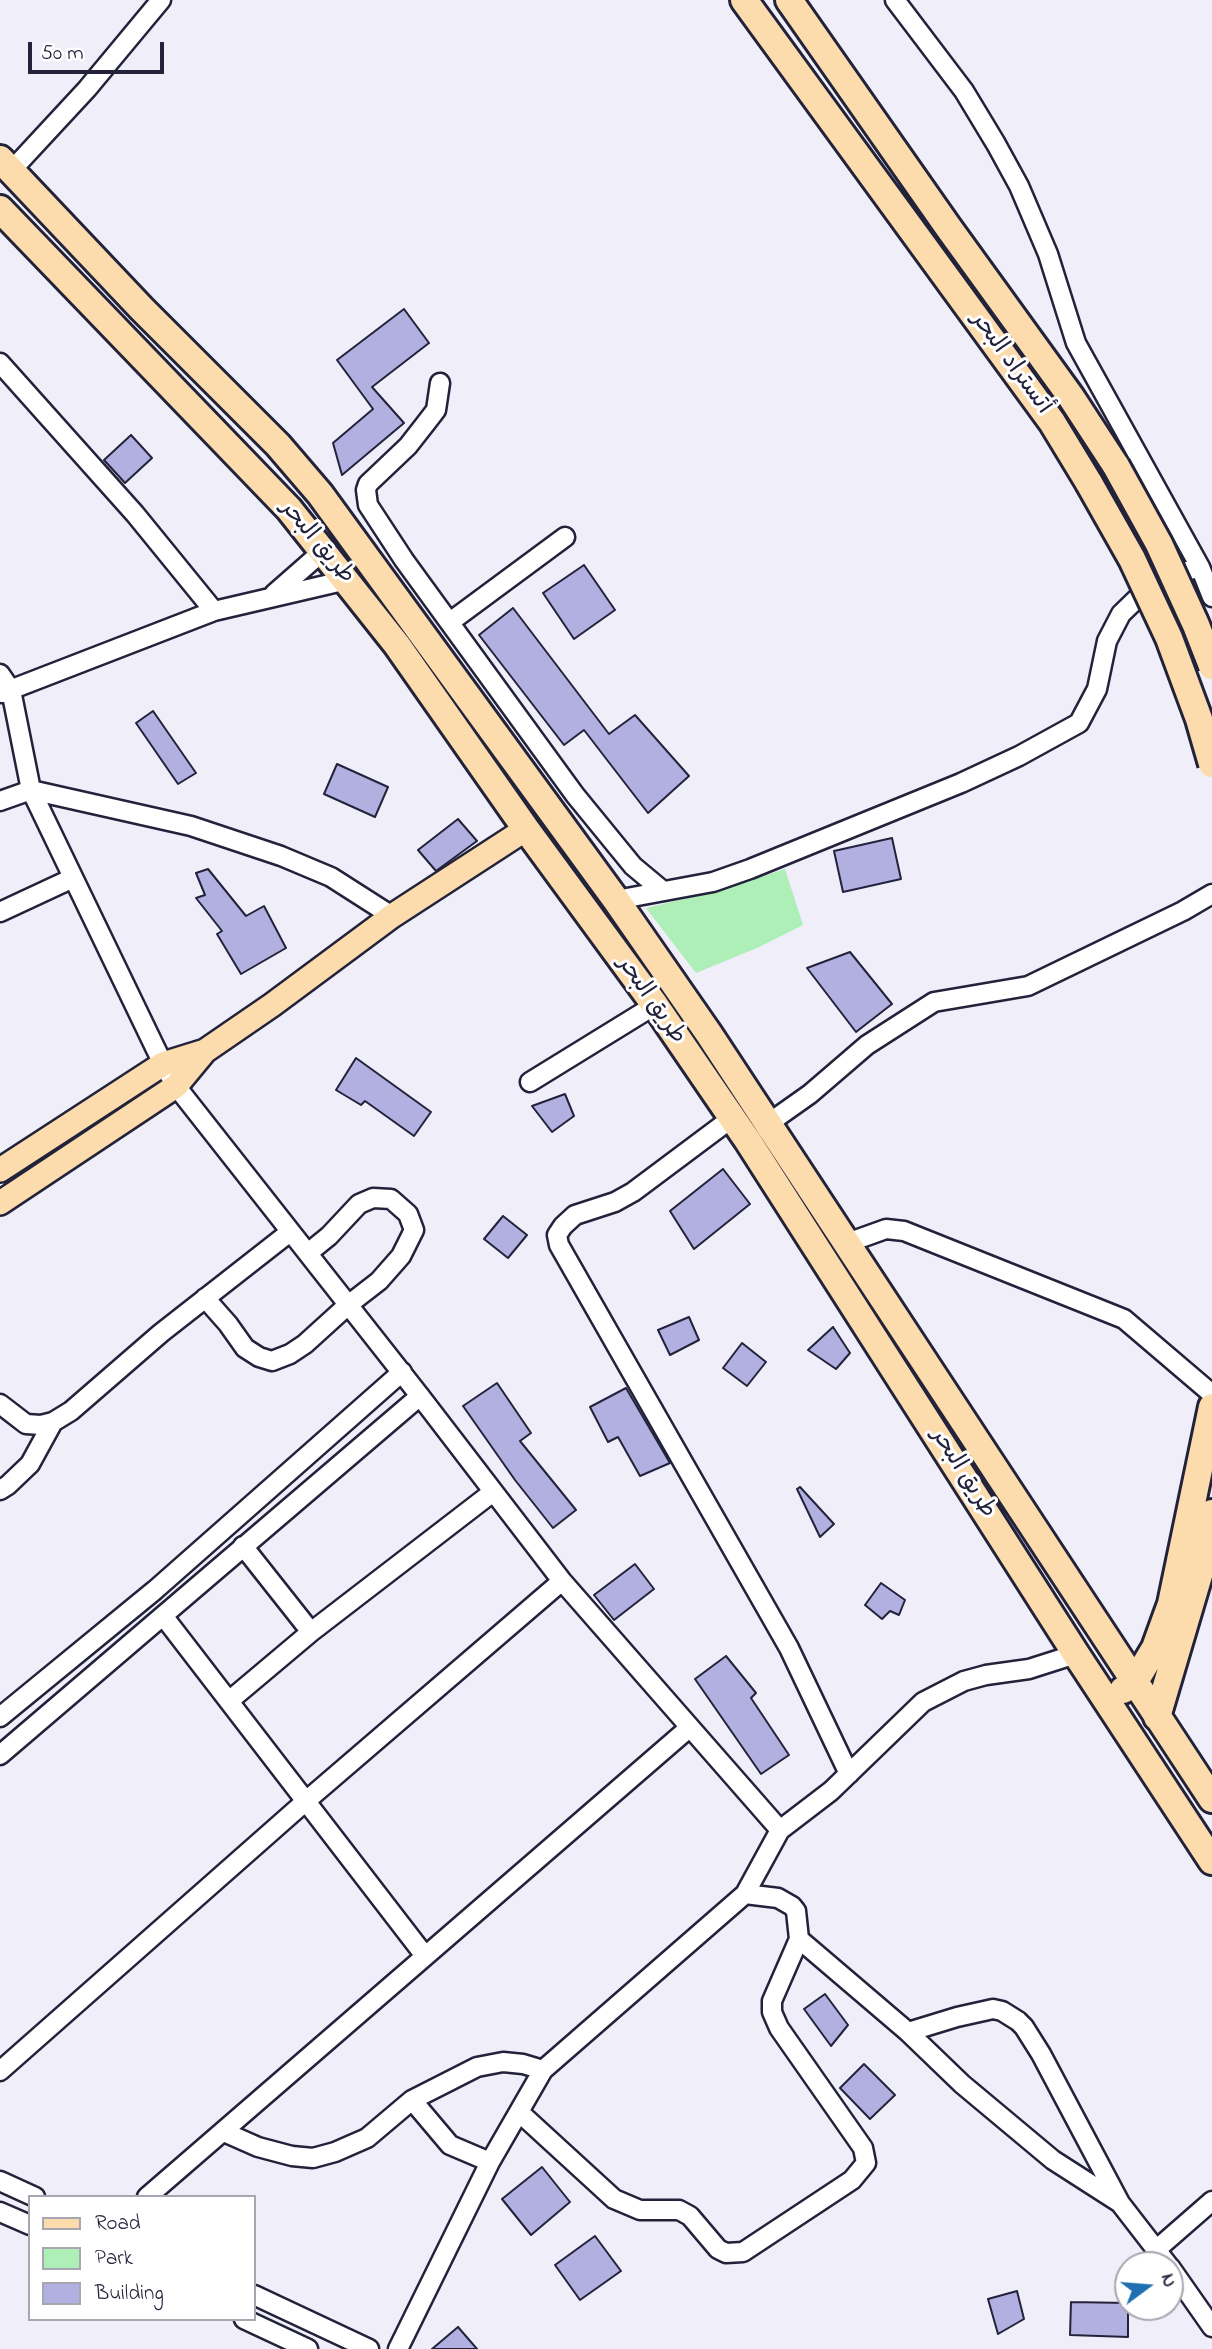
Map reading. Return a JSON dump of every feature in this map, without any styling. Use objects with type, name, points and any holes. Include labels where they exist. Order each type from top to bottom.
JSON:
[{"type":"highway","name":"أتستراد البحر","points":[[744,0],[1044,411],[1089,484],[1132,559],[1169,638],[1199,719],[1212,764]]},
{"type":"highway","name":"أتستراد البحر","points":[[789,0],[1071,397],[1116,466],[1159,544],[1212,666]]},
{"type":"highway","name":"طريق البحر","points":[[6,165],[142,309],[278,445],[320,494],[616,900],[769,1123],[1015,1497],[1134,1684],[1210,1796]]},
{"type":"highway","name":"طريق البحر","points":[[0,209],[289,509],[397,645],[526,829],[655,1005],[732,1118],[1212,1861]]},
{"type":"highway","points":[[1107,1701],[1134,1684],[1155,1648],[1171,1604],[1212,1407]]},
{"type":"highway","points":[[1157,1717],[1202,1565],[1212,1513]]},
{"type":"highway","points":[[1180,1812],[1210,1796]]},
{"type":"main road","points":[[0,1203],[176,1086],[205,1051],[272,1005],[391,916],[526,829]]},
{"type":"main road","points":[[0,1170],[163,1064],[205,1051]]},
{"type":"street","points":[[6,165],[87,89],[161,0]]},
{"type":"street","points":[[895,0],[986,125],[1018,186],[1048,254],[1076,343],[1200,567],[1212,597]]},
{"type":"street","points":[[0,363],[135,514],[214,611]]},
{"type":"street","points":[[440,383],[436,410],[408,446],[368,484],[365,496],[368,505],[384,531],[598,825],[633,866],[663,891]]},
{"type":"street","points":[[450,622],[565,537]]},
{"type":"street","points":[[271,597],[323,551]]},
{"type":"street","points":[[616,900],[713,882],[750,869],[961,783],[1079,723],[1097,689],[1107,641],[1121,614],[1155,581],[1200,567]]},
{"type":"street","points":[[5,692],[214,611],[347,580]]},
{"type":"street","points":[[0,674],[31,790],[176,1086],[402,1372],[562,1581],[780,1830]]},
{"type":"street","points":[[0,801],[31,790],[191,826],[281,856],[331,877],[391,916]]},
{"type":"street","points":[[573,840],[598,825]]},
{"type":"street","points":[[0,912],[73,878]]},
{"type":"street","points":[[769,1123],[810,1094],[867,1045],[934,1002],[1028,986],[1183,911],[1212,894]]},
{"type":"street","points":[[530,1082],[655,1005]]},
{"type":"street","points":[[732,1118],[633,1192],[615,1202],[575,1215],[556,1236],[789,1648],[849,1774]]},
{"type":"street","points":[[205,1298],[245,1348],[272,1361],[305,1344],[379,1281],[401,1256],[412,1239],[414,1230],[408,1214],[391,1199],[373,1199],[359,1204],[329,1236],[307,1253]]},
{"type":"street","points":[[847,1243],[886,1229],[904,1231],[1124,1319],[1212,1394]]},
{"type":"street","points":[[0,1404],[26,1424],[41,1425],[53,1422],[71,1411],[161,1333],[290,1232]]},
{"type":"street","points":[[0,1717],[155,1590],[402,1372]]},
{"type":"street","points":[[0,1755],[420,1396]]},
{"type":"street","points":[[0,1490],[30,1464],[53,1422]]},
{"type":"street","points":[[229,1701],[311,1632],[494,1492]]},
{"type":"street","points":[[243,1545],[311,1632]]},
{"type":"street","points":[[0,2071],[306,1801],[562,1581]]},
{"type":"street","points":[[164,1617],[425,1956]]},
{"type":"street","points":[[398,2349],[490,2162],[543,2070],[745,1894],[780,1830],[813,1806],[849,1774],[923,1702],[940,1692],[986,1675],[1028,1669],[1076,1654]]},
{"type":"street","points":[[149,2195],[690,1728]]},
{"type":"street","points":[[519,2112],[614,2199],[640,2210],[679,2210],[690,2216],[718,2249],[732,2255],[743,2252],[852,2180],[866,2163],[858,2138],[779,2028],[772,2012],[772,2001],[799,1939],[799,1924],[792,1906],[778,1898],[745,1894]]},
{"type":"street","points":[[799,1939],[908,2032],[962,2084],[1053,2160],[1121,2203]]},
{"type":"street","points":[[908,2032],[993,2009],[1018,2021],[1041,2054],[1121,2203],[1157,2249],[1212,2201]]},
{"type":"street","points":[[224,2132],[258,2147],[292,2156],[313,2158],[367,2138],[412,2100],[477,2067],[503,2062],[543,2070]]},
{"type":"street","points":[[412,2100],[450,2145],[490,2162]]},
{"type":"street","points":[[0,2181],[30,2195]]},
{"type":"street","points":[[0,2212],[28,2224]]},
{"type":"street","points":[[1184,2288],[1212,2328]]},
{"type":"street","points":[[256,2296],[369,2349]]},
{"type":"street","points":[[248,2321],[308,2349]]},
{"type":"green space","points":[[785,869],[803,925],[757,948],[696,973],[646,908],[714,892]]},
{"type":"building","points":[[404,309],[429,343],[372,387],[404,423],[342,475],[333,443],[373,409],[337,360]]},
{"type":"building","points":[[131,435],[152,458],[125,483],[104,460]]},
{"type":"building","points":[[584,565],[615,610],[574,639],[543,593]]},
{"type":"building","points":[[513,608],[609,734],[635,715],[689,776],[648,813],[584,730],[564,745],[479,635]]},
{"type":"building","points":[[153,711],[196,773],[178,784],[136,723]]},
{"type":"building","points":[[337,764],[388,787],[375,817],[324,794]]},
{"type":"building","points":[[458,819],[477,841],[436,871],[418,850]]},
{"type":"building","points":[[892,838],[901,879],[843,892],[834,851]]},
{"type":"building","points":[[208,869],[246,916],[264,906],[286,948],[241,974],[217,934],[222,931],[196,898],[205,895],[196,873]]},
{"type":"building","points":[[850,952],[892,1004],[856,1032],[807,968]]},
{"type":"building","points":[[356,1058],[431,1112],[414,1136],[365,1101],[361,1105],[336,1090]]},
{"type":"building","points":[[565,1094],[574,1116],[552,1132],[532,1106]]},
{"type":"building","points":[[723,1169],[750,1204],[694,1249],[670,1211]]},
{"type":"building","points":[[503,1216],[527,1235],[508,1258],[484,1239]]},
{"type":"building","points":[[689,1317],[699,1340],[670,1355],[658,1330]]},
{"type":"building","points":[[833,1327],[850,1353],[836,1369],[808,1350]]},
{"type":"building","points":[[742,1343],[766,1362],[747,1386],[723,1368]]},
{"type":"building","points":[[497,1383],[531,1433],[520,1441],[576,1510],[553,1528],[463,1406]]},
{"type":"building","points":[[626,1388],[670,1463],[640,1476],[618,1437],[608,1442],[590,1407]]},
{"type":"building","points":[[800,1487],[834,1524],[820,1537],[797,1489]]},
{"type":"building","points":[[635,1564],[654,1589],[614,1620],[594,1595]]},
{"type":"building","points":[[881,1583],[905,1600],[899,1615],[890,1611],[882,1619],[865,1605]]},
{"type":"building","points":[[726,1656],[756,1693],[751,1698],[789,1755],[761,1774],[695,1679]]},
{"type":"building","points":[[825,1994],[848,2025],[831,2046],[804,2009]]},
{"type":"building","points":[[864,2064],[895,2095],[870,2119],[840,2088]]},
{"type":"building","points":[[542,2167],[570,2202],[531,2235],[502,2199]]},
{"type":"building","points":[[595,2236],[621,2271],[580,2300],[555,2265]]},
{"type":"building","points":[[1017,2291],[1024,2319],[998,2334],[988,2299]]},
{"type":"building","points":[[1071,2302],[1114,2303],[1114,2321],[1128,2321],[1128,2337],[1070,2335]]},
{"type":"building","points":[[458,2327],[477,2349],[432,2349]]}]
